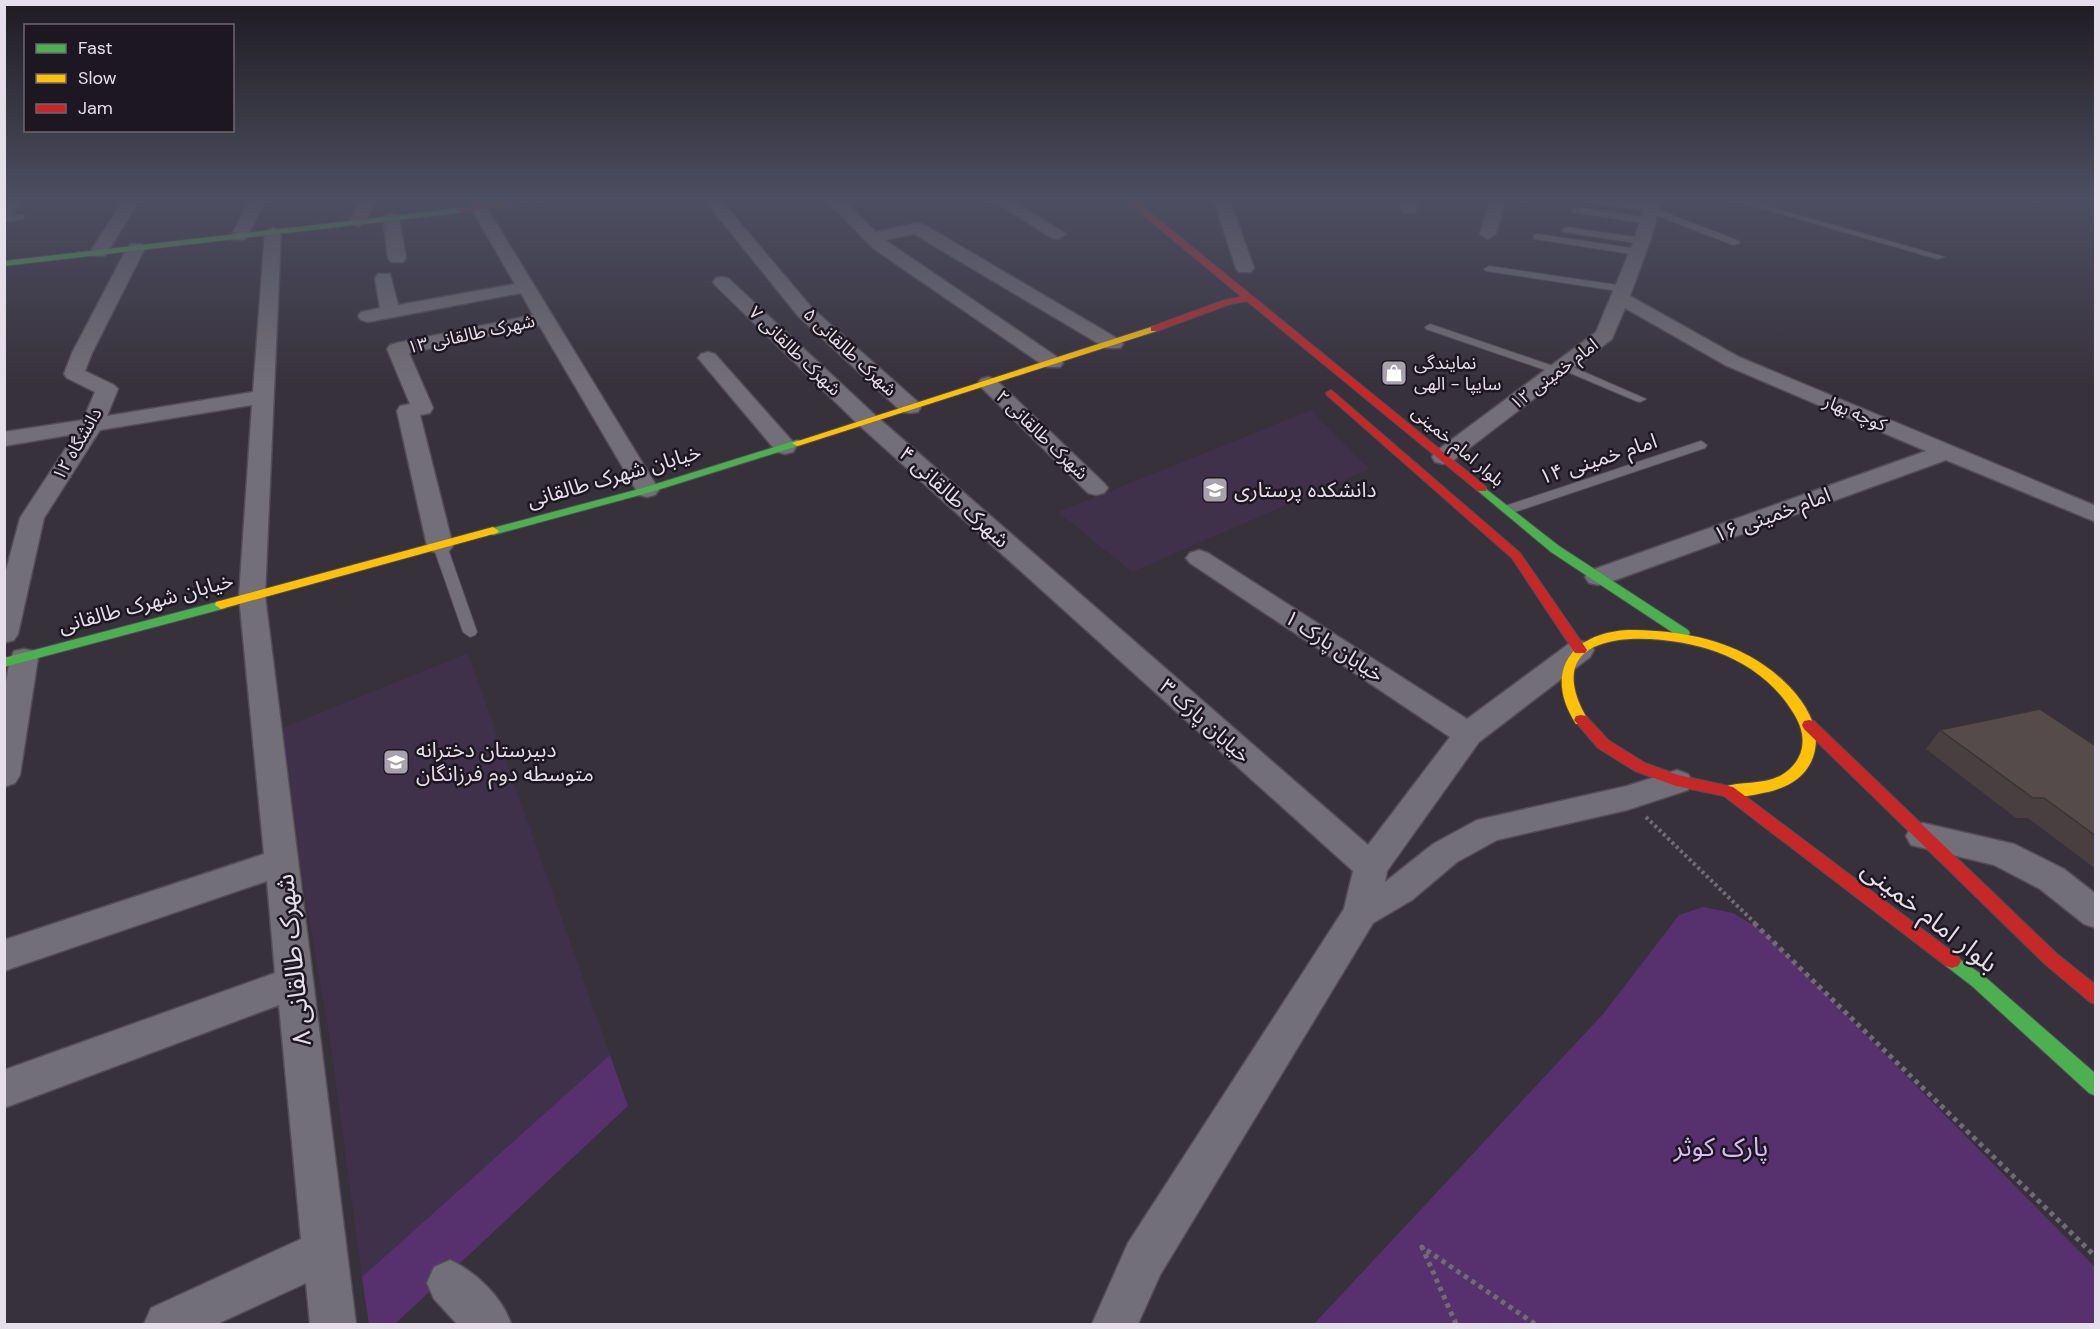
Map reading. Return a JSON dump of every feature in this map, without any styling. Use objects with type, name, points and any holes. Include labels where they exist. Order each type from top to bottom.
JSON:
[{"type":"main road","points":[[4,264],[36,260]]},
{"type":"main road","points":[[1204,261],[1249,272]]},
{"type":"main road","name":"بلوار امام خمینی","points":[[1204,261],[1442,448],[1507,510],[1555,549],[1692,639]]},
{"type":"main road","name":"خیابان شهرک طالقانی","points":[[14,660],[647,490],[1113,344],[1228,302],[1275,302]]},
{"type":"main road","points":[[1318,382],[1516,556],[1580,650]]},
{"type":"main road","points":[[1648,632],[1692,639],[1731,653],[1766,673],[1793,698],[1809,725],[1811,752],[1797,774],[1768,788],[1728,791],[1677,782],[1628,761],[1590,733],[1569,702],[1566,673],[1580,650],[1609,636],[1648,632]]},
{"type":"main road","name":"بلوار امام خمینی","points":[[1809,725],[2051,959],[2096,996]]},
{"type":"main road","name":"بلوار امام خمینی","points":[[1728,791],[1978,981],[2096,1087]]},
{"type":"street","name":"دانشگاه ۱۲","points":[[4,634],[32,518],[92,425],[107,389],[75,374],[82,353],[130,260]]},
{"type":"street","name":"شهرک طالقانی ۸","points":[[271,260],[252,596],[333,1324]]},
{"type":"street","points":[[511,260],[647,490]]},
{"type":"street","name":"شهرک طالقانی ۵","points":[[761,260],[805,312],[910,407]]},
{"type":"street","points":[[903,260],[1053,363]]},
{"type":"street","points":[[971,260],[1113,344]]},
{"type":"street","points":[[1244,260],[1249,272]]},
{"type":"street","name":"امام خمینی ۱۲","points":[[1442,448],[1561,369],[1605,335],[1635,260]]},
{"type":"street","points":[[384,278],[390,312]]},
{"type":"street","name":"شهرک طالقانی ۷","points":[[722,282],[868,421]]},
{"type":"street","points":[[368,316],[526,287]]},
{"type":"street","name":"کوچه بهار","points":[[1622,293],[1732,361],[2096,515]]},
{"type":"street","name":"شهرک طالقانی ۱۳","points":[[440,546],[408,411],[422,408],[397,349],[544,318]]},
{"type":"street","points":[[708,358],[785,447]]},
{"type":"street","name":"شهرک طالقانی ۲","points":[[988,383],[1096,488]]},
{"type":"street","points":[[4,439],[264,397]]},
{"type":"street","name":"شهرک طالقانی ۴","points":[[868,421],[1040,573]]},
{"type":"street","name":"امام خمینی ۱۶","points":[[1598,577],[1946,452]]},
{"type":"street","name":"خیابان پارک ۱","points":[[1200,558],[1468,734]]},
{"type":"street","name":"خیابان پارک ۳","points":[[1040,573],[1371,867]]},
{"type":"street","points":[[1115,1324],[1144,1259],[1361,913],[1371,867],[1468,734],[1580,650]]},
{"type":"street","points":[[4,775],[14,660]]},
{"type":"street","points":[[1361,913],[1400,890],[1446,853],[1488,829],[1627,798],[1677,782]]},
{"type":"street","points":[[1923,836],[2002,853],[2052,879],[2096,914]]},
{"type":"street","points":[[4,956],[282,862]]},
{"type":"street","points":[[4,1089],[295,982]]},
{"type":"street","points":[[166,1324],[325,1251]]},
{"type":"street","points":[[450,1283],[488,1324]]},
{"type":"lane","points":[[1489,269],[1622,293]]},
{"type":"lane","points":[[1430,327],[1561,369],[1641,399]]},
{"type":"lane","name":"امام خمینی ۱۴","points":[[1507,510],[1701,445]]},
{"type":"lane","points":[[440,546],[470,632]]},
{"type":"path","points":[[1627,798],[2096,1257]]},
{"type":"path","points":[[1456,1324],[1422,1247],[1536,1324]]},
{"type":"shaded area","name":"دانشکده پرستاری","points":[[1311,410],[1369,469],[1132,572],[1058,512]]},
{"type":"shaded area","points":[[468,653],[610,1055],[362,1277],[331,1046],[302,878],[283,728]]},
{"type":"green space","name":"پارک کوثر","points":[[1703,907],[1733,913],[1763,931],[2095,1267],[2095,1324],[1314,1324],[1604,1013],[1679,915]]},
{"type":"green space","points":[[610,1055],[628,1106],[395,1324],[369,1324],[362,1277]]},
{"type":"building","points":[[2040,709],[2096,746],[2096,836],[2044,798],[2033,798],[1940,730]]},
{"type":"traffic: fast","points":[[4,264],[38,260]]},
{"type":"traffic: fast","points":[[493,531],[647,490],[797,443]]},
{"type":"traffic: fast","points":[[1482,489],[1555,549],[1683,633]]},
{"type":"traffic: fast","points":[[4,663],[221,605]]},
{"type":"traffic: fast","points":[[1952,961],[1978,981],[2096,1087]]},
{"type":"traffic: slow","points":[[797,443],[1154,329]]},
{"type":"traffic: slow","points":[[221,605],[493,531]]},
{"type":"traffic: slow","points":[[1581,720],[1568,694],[1569,672],[1575,657],[1587,646],[1603,638],[1628,634],[1676,637],[1700,642],[1746,660],[1767,674],[1784,690],[1799,710],[1810,742],[1803,764],[1786,779],[1764,787],[1728,791]]},
{"type":"traffic: jam","points":[[1203,260],[1482,489]]},
{"type":"traffic: jam","points":[[1154,329],[1228,302],[1250,298]]},
{"type":"traffic: jam","points":[[1331,393],[1516,556],[1580,650]]},
{"type":"traffic: jam","points":[[1581,720],[1603,744],[1640,767],[1676,780],[1728,791],[1952,961]]},
{"type":"traffic: jam","points":[[1809,725],[2051,959],[2096,996]]},
{"type":"place","name":"نمایندگی سایپا - الهی","points":[[1394,373]]},
{"type":"place","name":"دانشکده پرستاری","points":[[1215,490]]},
{"type":"place","name":"دبیرستان دخترانه متوسطه دوم فرزانگان","points":[[396,762]]}]
